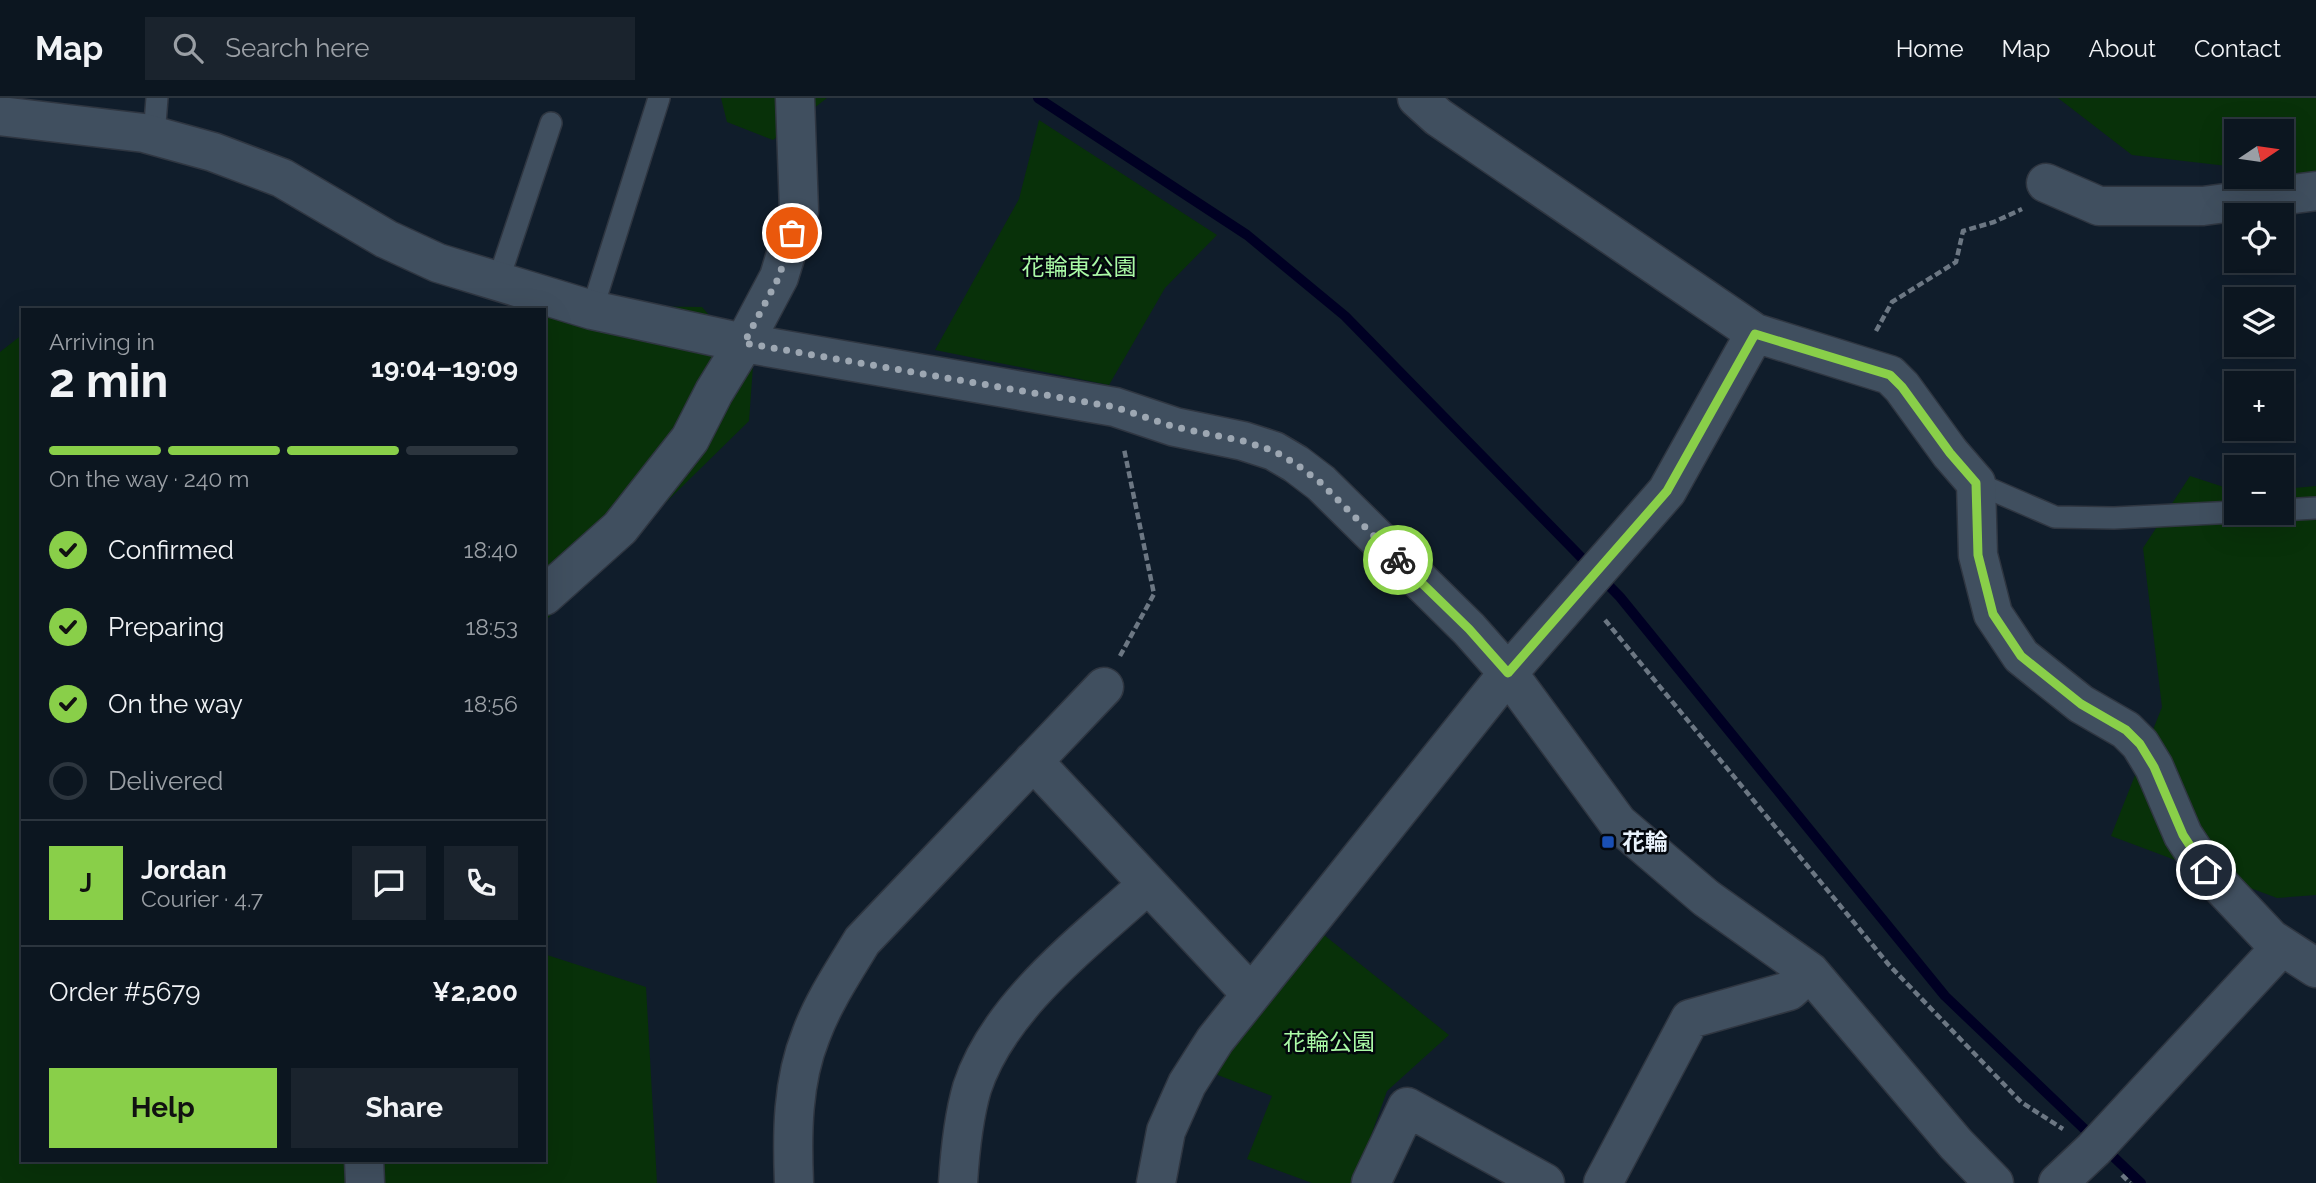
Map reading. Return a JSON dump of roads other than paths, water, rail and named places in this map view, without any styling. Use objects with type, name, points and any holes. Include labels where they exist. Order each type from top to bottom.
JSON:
[{"type":"street","points":[[546,594],[620,528],[690,439],[779,277],[799,211],[795,98]]},
{"type":"street","points":[[1416,98],[1438,117],[1755,334],[1890,375],[1976,483],[1978,555],[1993,614],[2021,656],[2081,704],[2126,730],[2140,744],[2154,767],[2183,835],[2206,870],[2271,939],[2316,968]]},
{"type":"street","points":[[0,116],[154,135],[213,152],[282,178],[386,239],[438,263],[592,310],[744,343],[1115,407],[1175,427],[1243,441],[1274,451],[1321,483],[1469,629],[1508,673],[1618,823],[1706,898],[1810,972],[1956,1144],[1994,1183]]},
{"type":"street","points":[[2046,183],[2099,206],[2203,206],[2316,191]]},
{"type":"street","points":[[1156,1183],[1166,1131],[1187,1084],[1215,1040],[1508,673],[1667,491],[1755,334]]},
{"type":"street","points":[[794,1183],[796,1090],[810,1035],[835,985],[862,941],[1104,687]]},
{"type":"street","points":[[1033,761],[1251,995]]},
{"type":"street","points":[[958,1183],[961,1136],[973,1087],[990,1050],[1014,1014],[1045,979],[1148,884]]},
{"type":"street","points":[[2058,1183],[2094,1149],[2282,946]]},
{"type":"street","points":[[1603,1183],[1690,1019],[1789,990],[1810,972]]},
{"type":"street","points":[[1371,1183],[1407,1107],[1545,1183]]},
{"type":"street","points":[[364,1162],[365,1183]]},
{"type":"lane","points":[[154,135],[158,98]]},
{"type":"lane","points":[[592,310],[659,98]]},
{"type":"lane","points":[[498,281],[551,123]]},
{"type":"lane","points":[[1976,483],[2055,517],[2114,518],[2224,513]]},
{"type":"lane","points":[[2294,509],[2316,508]]},
{"type":"waterway","points":[[1038,98],[1247,235],[1345,316],[1620,597],[1945,996],[2141,1183]]},
{"type":"place","name":"花輪","points":[[1608,842]]},
{"type":"park label","name":"花輪東公園","points":[[1079,267]]},
{"type":"park label","name":"花輪公園","points":[[1329,1042]]}]
